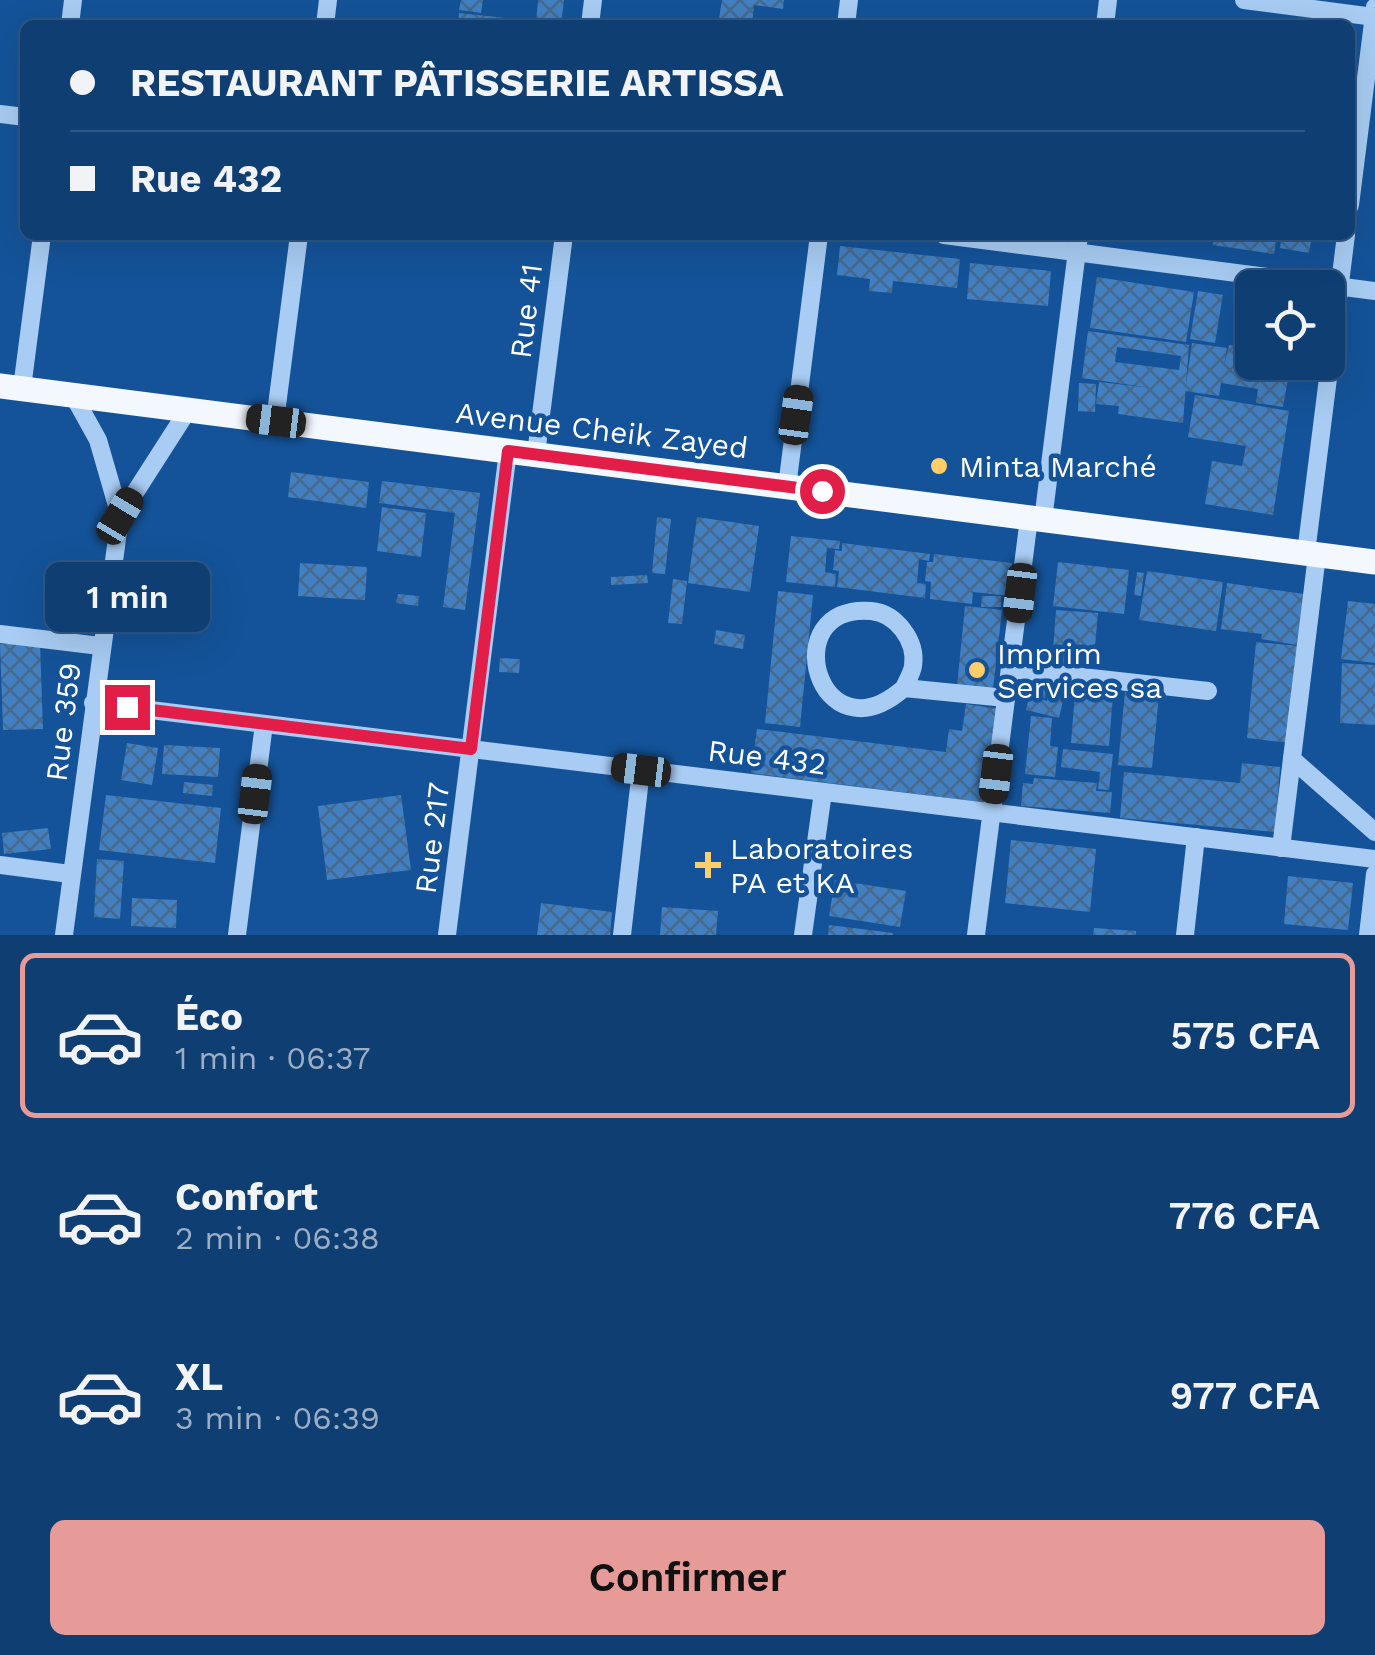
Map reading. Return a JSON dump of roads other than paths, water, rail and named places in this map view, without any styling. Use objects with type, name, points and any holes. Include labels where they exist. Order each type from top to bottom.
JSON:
[{"type":"main road","name":"Avenue Cheik Zayed","points":[[11,387],[1375,562]]},
{"type":"street","points":[[1244,0],[1374,17]]},
{"type":"street","points":[[1355,167],[1375,6]]},
{"type":"street","points":[[11,387],[41,240]]},
{"type":"street","points":[[276,421],[298,240]]},
{"type":"street","name":"Rue 41","points":[[536,454],[563,240]]},
{"type":"street","points":[[788,487],[819,240]]},
{"type":"street","points":[[1018,240],[1078,244],[1240,270]]},
{"type":"street","points":[[1342,270],[1345,240]]},
{"type":"street","points":[[976,935],[1010,668],[1078,244]]},
{"type":"street","points":[[1345,287],[1375,290]]},
{"type":"street","points":[[1280,848],[1330,380]]},
{"type":"street","points":[[73,395],[98,440],[120,516]]},
{"type":"street","points":[[120,516],[188,410]]},
{"type":"street","name":"Rue 217","points":[[448,935],[508,451]]},
{"type":"street","name":"Rue 359","points":[[64,935],[92,702],[120,516]]},
{"type":"street","points":[[904,688],[913,666],[910,642],[897,622],[876,611],[852,611],[831,622],[817,641],[814,664],[822,687],[840,703],[864,709],[886,704],[904,688],[1006,698]]},
{"type":"street","points":[[0,634],[100,646]]},
{"type":"street","points":[[1010,668],[1208,692]]},
{"type":"street","name":"Rue 432","points":[[92,702],[1375,859]]},
{"type":"street","points":[[237,935],[264,724]]},
{"type":"street","points":[[1292,759],[1375,832]]},
{"type":"street","points":[[622,935],[641,770]]},
{"type":"street","points":[[803,935],[823,792]]},
{"type":"street","points":[[1185,935],[1196,838]]},
{"type":"street","points":[[0,865],[70,874]]},
{"type":"street","points":[[1368,935],[1375,874]]},
{"type":"place","name":"Minta Marché","points":[[939,466]]},
{"type":"place","name":"Imprim Services sa","points":[[977,670]]},
{"type":"place","name":"Laboratoires PA et KA","points":[[708,865]]}]
